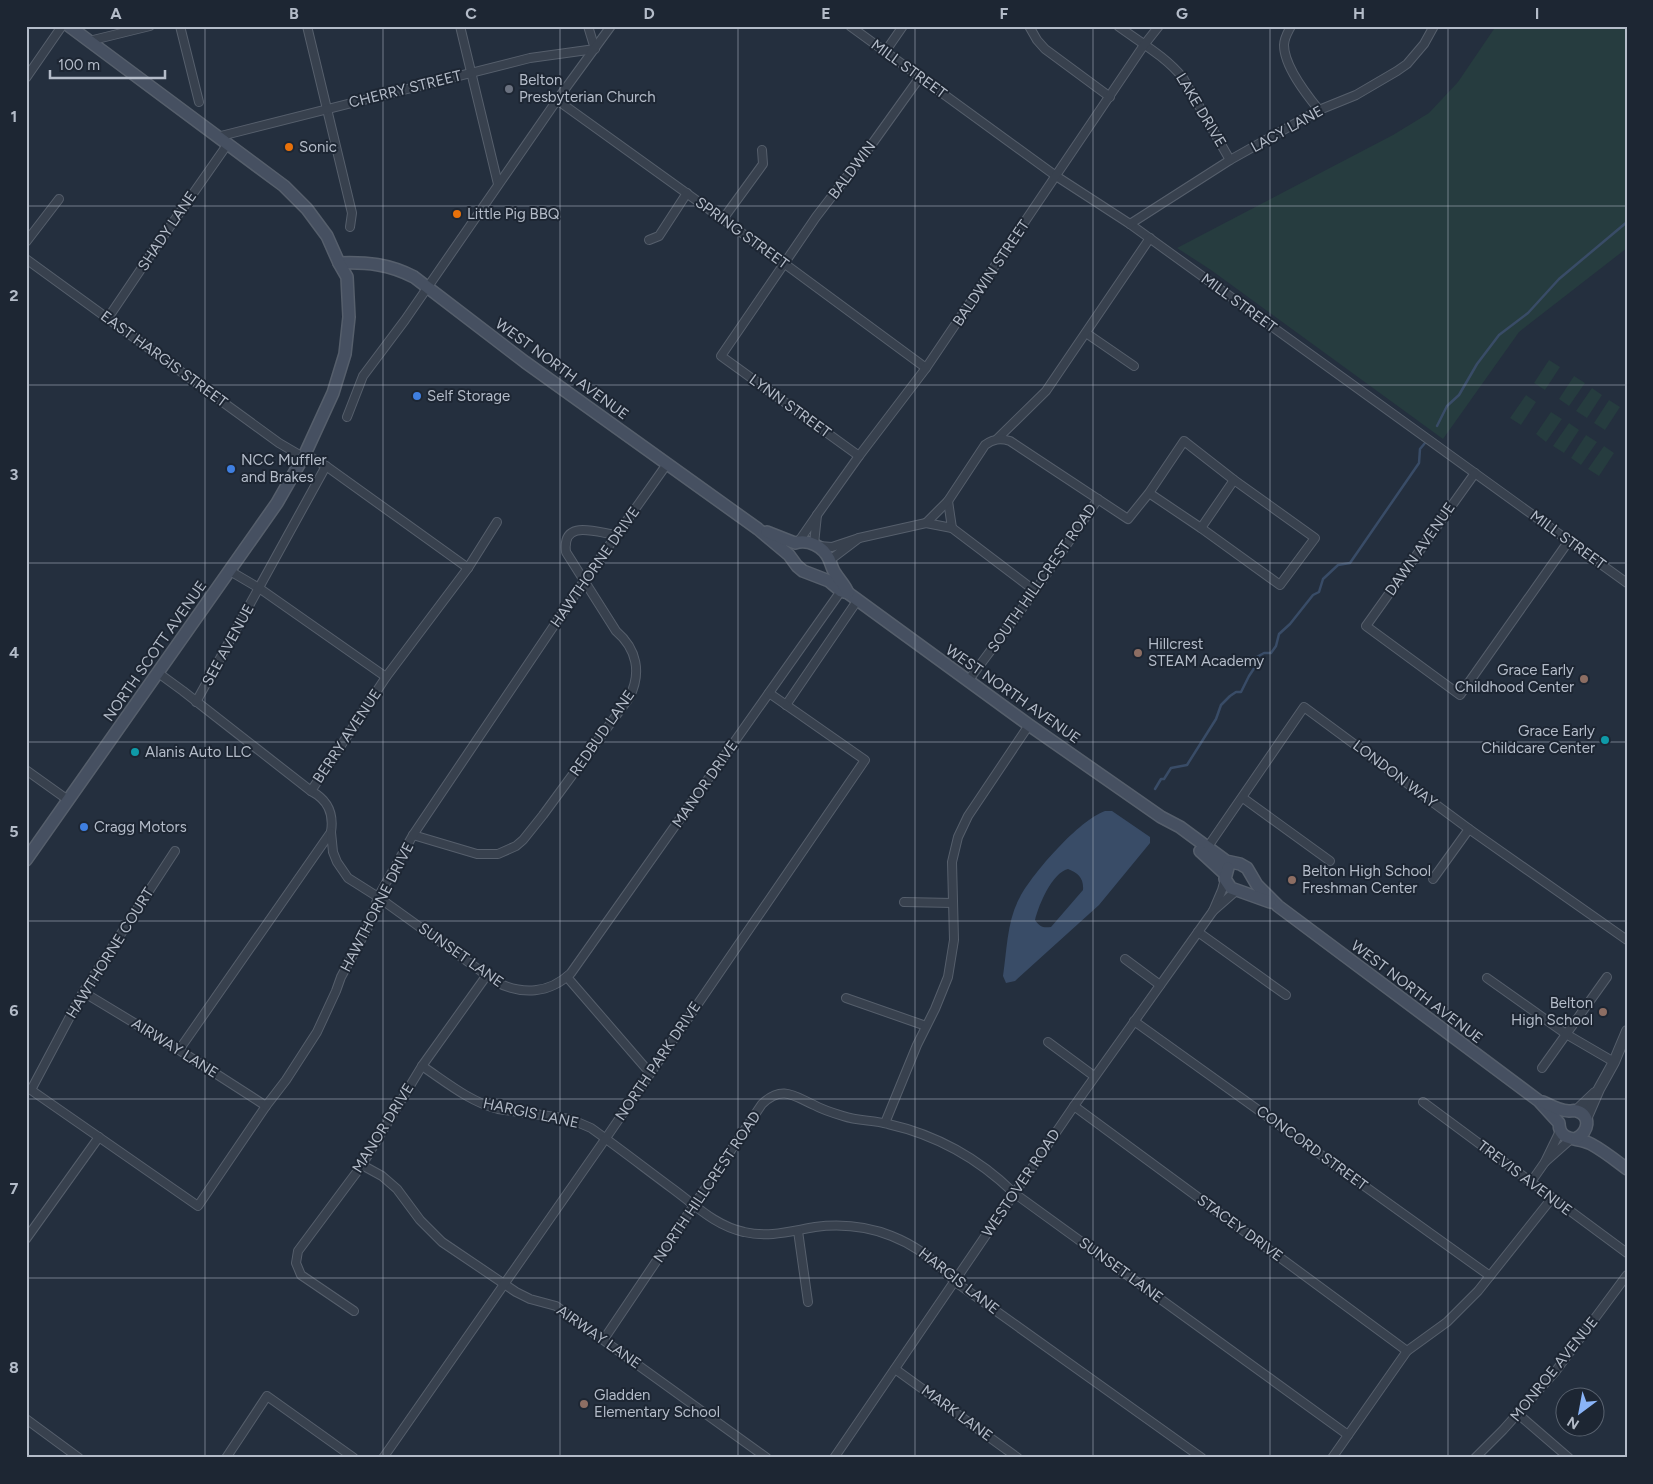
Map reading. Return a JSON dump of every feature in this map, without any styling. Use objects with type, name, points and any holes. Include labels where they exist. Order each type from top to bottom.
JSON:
[{"type":"main road","name":"NORTH SCOTT AVENUE","points":[[26,860],[277,502],[304,455],[333,393],[345,354],[349,317],[347,277],[327,236],[307,209],[284,186],[69,26]]},
{"type":"main road","name":"WEST NORTH AVENUE","points":[[339,263],[360,262],[391,267],[414,277],[525,362],[758,529],[789,555],[803,571],[829,581],[845,592],[1161,818],[1180,827],[1226,861],[1244,865],[1261,890],[1278,906],[1539,1101],[1560,1127],[1563,1135],[1591,1144],[1627,1169]]},
{"type":"main road","name":"WEST NORTH AVENUE","points":[[758,529],[797,542],[816,545],[830,562],[835,574],[846,586],[845,592]]},
{"type":"main road","points":[[789,555],[790,550],[797,542]]},
{"type":"main road","points":[[820,577],[827,572],[830,562]]},
{"type":"main road","name":"WEST NORTH AVENUE","points":[[1161,818],[1176,834],[1204,854],[1225,876],[1230,888],[1278,906]]},
{"type":"main road","points":[[1225,876],[1229,867],[1236,864]]},
{"type":"main road","points":[[1237,890],[1249,884],[1251,875]]},
{"type":"main road","name":"WEST NORTH AVENUE","points":[[1539,1101],[1583,1115],[1586,1124],[1627,1161]]},
{"type":"main road","points":[[1560,1127],[1562,1116],[1572,1111]]},
{"type":"main road","points":[[1574,1138],[1583,1135],[1586,1124]]},
{"type":"street","points":[[26,78],[62,26]]},
{"type":"street","points":[[89,41],[150,26]]},
{"type":"street","points":[[180,26],[199,102]]},
{"type":"street","points":[[307,26],[352,213],[350,227]]},
{"type":"street","points":[[460,26],[498,184]]},
{"type":"street","points":[[588,26],[595,49]]},
{"type":"street","points":[[347,417],[363,376],[611,26]]},
{"type":"street","name":"MILL STREET","points":[[850,26],[1056,176],[1150,238],[1627,583]]},
{"type":"street","points":[[885,52],[903,26]]},
{"type":"street","points":[[1029,26],[1037,40],[1045,48],[1110,97]]},
{"type":"street","name":"LAKE DRIVE","points":[[1118,26],[1164,57],[1183,78],[1230,160]]},
{"type":"street","name":"BALDWIN STREET","points":[[797,542],[926,368],[1144,45],[1159,26]]},
{"type":"street","points":[[1291,26],[1285,38],[1285,53],[1293,72],[1319,110]]},
{"type":"street","name":"LACY LANE","points":[[1130,224],[1230,160],[1319,110],[1356,95],[1402,67],[1424,44],[1434,26]]},
{"type":"street","name":"CHERRY STREET","points":[[217,137],[530,58],[595,49]]},
{"type":"street","name":"BALDWIN","points":[[721,356],[816,217],[920,77]]},
{"type":"street","name":"SPRING STREET","points":[[557,100],[926,368]]},
{"type":"street","name":"SHADY LANE","points":[[108,318],[227,145]]},
{"type":"street","points":[[723,219],[763,164],[762,150]]},
{"type":"street","points":[[649,240],[659,236],[687,193]]},
{"type":"street","points":[[26,242],[59,199]]},
{"type":"street","points":[[926,522],[948,500],[985,445],[997,439],[1046,390],[1150,238]]},
{"type":"street","name":"EAST HARGIS STREET","points":[[26,259],[280,443],[326,466],[468,568]]},
{"type":"street","points":[[1086,332],[1134,366]]},
{"type":"street","name":"LYNN STREET","points":[[721,356],[859,456]]},
{"type":"street","points":[[997,439],[1010,441],[1128,519],[1184,441],[1234,480],[1315,538],[1280,586],[1149,492]]},
{"type":"street","name":"HAWTHORNE DRIVE","points":[[99,1137],[198,1206],[266,1106],[286,1080],[317,1032],[341,977],[368,927],[378,897],[413,835],[584,581],[666,464]]},
{"type":"street","points":[[259,588],[326,466]]},
{"type":"street","name":"DAWN AVENUE","points":[[1475,472],[1366,626],[1460,695],[1568,542]]},
{"type":"street","points":[[1201,528],[1234,480]]},
{"type":"street","name":"SOUTH HILLCREST ROAD","points":[[968,681],[1035,590],[1098,499]]},
{"type":"street","points":[[948,500],[952,528]]},
{"type":"street","name":"BALDWIN STREET","points":[[816,545],[817,515]]},
{"type":"street","name":"BERRY AVENUE","points":[[331,832],[333,822],[329,807],[324,800],[311,790],[386,677],[468,568],[496,522]]},
{"type":"street","points":[[816,545],[832,547],[859,538],[926,522],[952,528],[1035,590]]},
{"type":"street","name":"REDBUD LANE","points":[[413,835],[477,854],[498,854],[516,846],[543,815],[630,698],[636,680],[636,662],[633,653],[616,631],[566,552],[565,542],[568,535],[577,530],[616,535]]},
{"type":"street","points":[[830,562],[859,538]]},
{"type":"street","points":[[230,571],[259,588],[386,677]]},
{"type":"street","name":"SEE AVENUE","points":[[196,702],[259,588]]},
{"type":"street","name":"MANOR DRIVE","points":[[567,977],[770,693],[845,592]]},
{"type":"street","points":[[786,705],[857,601]]},
{"type":"street","points":[[157,672],[311,790]]},
{"type":"street","name":"NORTH PARK DRIVE","points":[[384,1458],[865,760],[770,693]]},
{"type":"street","name":"LONDON WAY","points":[[1207,848],[1304,707],[1469,830],[1627,940]]},
{"type":"street","points":[[885,1123],[926,1026],[936,1009],[948,977],[954,940],[952,862],[958,837],[968,816],[1029,725]]},
{"type":"street","points":[[26,770],[68,800]]},
{"type":"street","points":[[1243,798],[1330,861]]},
{"type":"street","points":[[1433,879],[1469,830]]},
{"type":"street","points":[[179,1050],[331,832]]},
{"type":"street","name":"SUNSET LANE","points":[[331,832],[333,852],[342,870],[356,884],[378,897],[505,987],[526,991],[544,989],[567,977]]},
{"type":"street","name":"HAWTHORNE COURT","points":[[99,1137],[31,1090],[83,992],[175,851]]},
{"type":"street","name":"WESTOVER ROAD","points":[[836,1455],[1094,1076],[1213,911],[1222,890],[1225,876]]},
{"type":"street","name":"WESTOVER ROAD","points":[[1213,911],[1237,890]]},
{"type":"street","points":[[904,902],[953,903]]},
{"type":"street","points":[[1198,932],[1286,995]]},
{"type":"street","points":[[1125,959],[1160,985]]},
{"type":"street","name":"MANOR DRIVE","points":[[354,1311],[301,1275],[296,1263],[298,1251],[362,1165],[422,1066],[487,975]]},
{"type":"street","points":[[567,977],[650,1074]]},
{"type":"street","points":[[1542,1068],[1607,977]]},
{"type":"street","points":[[1487,978],[1566,1034],[1614,1062]]},
{"type":"street","name":"AIRWAY LANE","points":[[83,992],[179,1050],[266,1106]]},
{"type":"street","points":[[846,998],[926,1026]]},
{"type":"street","name":"CONCORD STREET","points":[[1134,1020],[1490,1276]]},
{"type":"street","points":[[1586,1124],[1599,1089],[1614,1062],[1627,1031]]},
{"type":"street","points":[[1048,1042],[1094,1076]]},
{"type":"street","name":"HARGIS LANE","points":[[422,1066],[467,1096],[486,1106],[498,1110],[570,1119],[591,1128],[717,1222],[744,1232],[773,1235],[832,1226],[854,1226],[878,1231],[907,1242],[933,1259],[954,1280],[1202,1458]]},
{"type":"street","points":[[1572,1111],[1599,1089]]},
{"type":"street","name":"NORTH HILLCREST ROAD","points":[[604,1339],[762,1104],[774,1096],[789,1094],[829,1112],[849,1118],[885,1123]]},
{"type":"street","name":"TREVIS AVENUE","points":[[1423,1102],[1627,1253]]},
{"type":"street","name":"STACEY DRIVE","points":[[1074,1106],[1407,1350]]},
{"type":"street","name":"SUNSET LANE","points":[[885,1123],[911,1130],[950,1145],[982,1165],[1014,1193],[1348,1435]]},
{"type":"street","points":[[1531,1182],[1545,1162],[1560,1127]]},
{"type":"street","points":[[26,1239],[99,1137]]},
{"type":"street","points":[[1545,1162],[1574,1138]]},
{"type":"street","name":"AIRWAY LANE","points":[[362,1165],[382,1176],[397,1189],[420,1220],[442,1242],[530,1298],[556,1306],[767,1458]]},
{"type":"street","points":[[1332,1458],[1407,1350],[1447,1322],[1465,1306],[1552,1198]]},
{"type":"street","points":[[798,1231],[808,1302]]},
{"type":"street","name":"MONROE AVENUE","points":[[1475,1458],[1518,1414],[1570,1354],[1627,1275]]},
{"type":"street","name":"MARK LANE","points":[[895,1369],[1018,1458]]},
{"type":"street","points":[[226,1458],[267,1396],[354,1458]]},
{"type":"street","points":[[1518,1414],[1569,1458]]},
{"type":"street","points":[[26,1419],[79,1458]]},
{"type":"street","points":[[836,1455],[845,1458]]},
{"type":"green space","points":[[1496,26],[1627,26],[1627,248],[1519,332],[1443,439],[1211,270],[1177,248],[1393,135],[1429,113],[1458,82]]},
{"type":"green space","points":[[1549,360],[1560,367],[1545,390],[1534,383]]},
{"type":"green space","points":[[1574,376],[1585,383],[1569,406],[1559,399]]},
{"type":"green space","points":[[1592,388],[1602,395],[1587,418],[1576,411]]},
{"type":"green space","points":[[1526,395],[1536,402],[1521,425],[1510,418]]},
{"type":"green space","points":[[1609,400],[1620,407],[1605,430],[1594,423]]},
{"type":"green space","points":[[1551,412],[1562,419],[1546,442],[1536,434]]},
{"type":"green space","points":[[1569,423],[1579,430],[1564,453],[1553,446]]},
{"type":"green space","points":[[1586,435],[1597,442],[1581,465],[1571,458]]},
{"type":"green space","points":[[1604,446],[1614,453],[1599,476],[1588,469]]},
{"type":"water","points":[[1105,811],[1112,811],[1150,837],[1150,843],[1099,905],[1015,981],[1006,983],[1003,976],[1008,935],[1012,915],[1020,897],[1035,875],[1058,848],[1094,816]],"holes":[[[1068,869],[1077,874],[1081,879],[1083,890],[1051,927],[1040,926],[1035,920],[1047,890],[1057,876]]]},
{"type":"waterway","points":[[1437,426],[1447,406],[1459,395],[1477,364],[1499,335],[1528,313],[1559,279],[1627,222]]},
{"type":"waterway","points":[[1155,789],[1171,768],[1187,765],[1216,719],[1221,705],[1236,692],[1241,692],[1255,667],[1255,658],[1264,653],[1271,653],[1276,646],[1279,634],[1290,624],[1313,595],[1319,592],[1323,579],[1338,565],[1350,563],[1419,463],[1420,449],[1425,443]]},
{"type":"place","name":"Belton Presbyterian Church","points":[[509,89]]},
{"type":"place","name":"Sonic","points":[[289,147]]},
{"type":"place","name":"Little Pig BBQ","points":[[457,214]]},
{"type":"place","name":"Self Storage","points":[[417,396]]},
{"type":"place","name":"NCC Muffler and Brakes","points":[[231,469]]},
{"type":"place","name":"Hillcrest STEAM Academy","points":[[1138,653]]},
{"type":"place","name":"Grace Early Childhood Center","points":[[1584,679]]},
{"type":"place","name":"Grace Early Childcare Center","points":[[1605,740]]},
{"type":"place","name":"Alanis Auto LLC","points":[[135,752]]},
{"type":"place","name":"Cragg Motors","points":[[84,827]]},
{"type":"place","name":"Belton High School Freshman Center","points":[[1292,880]]},
{"type":"place","name":"Belton High School","points":[[1603,1012]]},
{"type":"place","name":"Gladden Elementary School","points":[[584,1404]]}]
